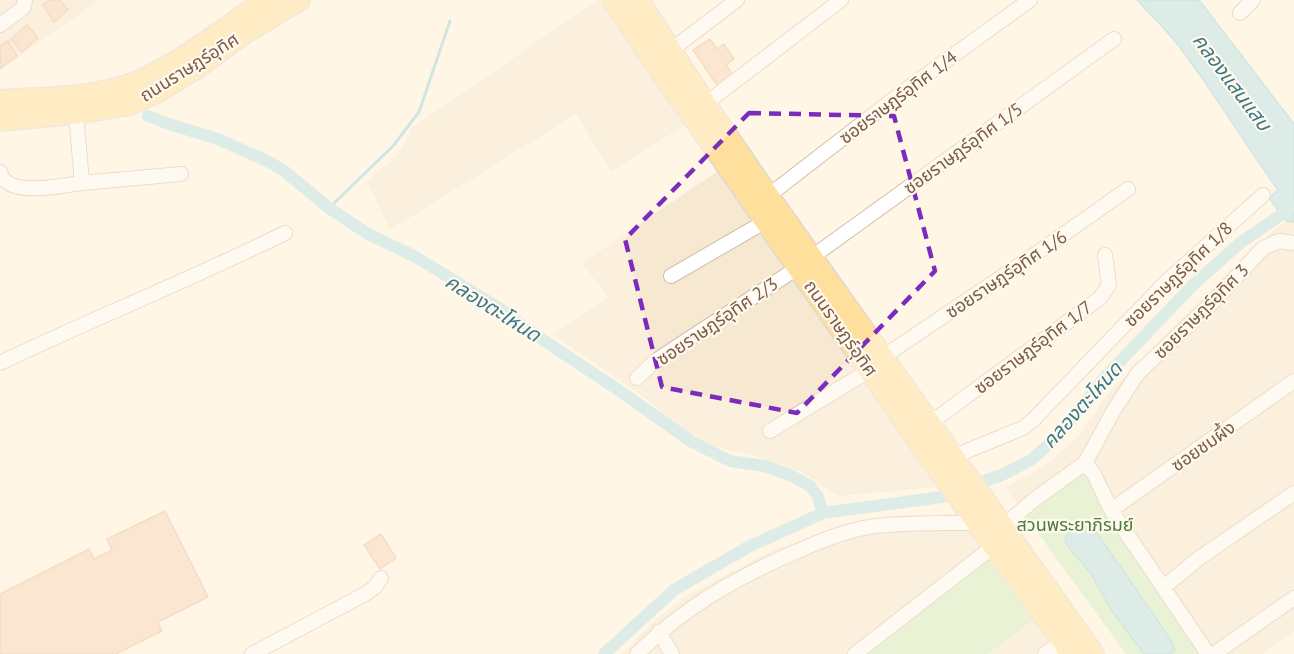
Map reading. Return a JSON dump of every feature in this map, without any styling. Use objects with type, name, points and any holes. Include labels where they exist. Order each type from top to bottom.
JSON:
[{"type":"main road","name":"ถนนราษฎร์อุทิศ","points":[[0,101],[97,92],[142,80],[185,55],[267,0]]},
{"type":"main road","name":"ถนนราษฎร์อุทิศ","points":[[0,120],[76,113],[130,104],[158,92],[244,33],[299,0]]},
{"type":"main road","name":"ถนนราษฎร์อุทิศ","points":[[614,0],[766,221],[805,262]]},
{"type":"main road","name":"ถนนราษฎร์อุทิศ","points":[[638,0],[768,196],[805,262],[953,468]]},
{"type":"main road","name":"ถนนราษฎร์อุทิศ","points":[[876,363],[930,424],[978,514],[1093,654]]},
{"type":"main road","name":"ถนนราษฎร์อุทิศ","points":[[998,537],[1067,647]]},
{"type":"street","points":[[0,25],[23,8],[25,0]]},
{"type":"street","points":[[671,50],[737,0]]},
{"type":"street","points":[[705,104],[841,0]]},
{"type":"street","name":"ซอยราษฎร์อุทิศ 1/4","points":[[768,196],[904,91],[1030,0]]},
{"type":"street","points":[[1240,13],[1253,0]]},
{"type":"street","name":"ซอยราษฎร์อุทิศ 1/5","points":[[805,262],[1114,39]]},
{"type":"street","points":[[76,113],[82,183]]},
{"type":"street","points":[[0,172],[8,184],[16,188],[55,187],[181,174]]},
{"type":"street","name":"ซอยราษฎร์อุทิศ 1/6","points":[[770,431],[876,363],[1128,189]]},
{"type":"street","name":"ซอยราษฎร์อุทิศ 1/8","points":[[953,468],[1033,420],[1166,282],[1263,195]]},
{"type":"street","points":[[671,276],[766,221]]},
{"type":"street","points":[[0,363],[285,233]]},
{"type":"street","name":"ซอยราษฎร์อุทิศ 3","points":[[855,654],[998,537],[1035,499],[1085,463],[1115,408],[1138,373],[1213,302],[1263,248],[1279,241],[1294,243]]},
{"type":"street","name":"ซอยราษฎร์อุทิศ 1/7","points":[[930,424],[1100,298],[1109,285],[1105,255]]},
{"type":"street","name":"ซอยราษฎร์อุทิศ 2/3","points":[[637,378],[654,362],[805,262]]},
{"type":"street","name":"ซอยชมผึ้ง","points":[[1111,510],[1294,381]]},
{"type":"street","points":[[1085,463],[1094,474],[1111,510],[1208,654]]},
{"type":"street","points":[[1164,587],[1198,560],[1294,494]]},
{"type":"street","points":[[637,654],[659,632],[704,598],[758,568],[825,539],[874,526],[978,514]]},
{"type":"street","points":[[252,654],[367,593],[381,578]]},
{"type":"street","points":[[1214,654],[1294,598]]},
{"type":"street","points":[[659,632],[672,654]]},
{"type":"street","points":[[1045,654],[1067,647]]},
{"type":"highlighted area","points":[[749,113],[894,116],[935,271],[797,413],[662,387],[625,239]]},
{"type":"shaded area","points":[[0,0],[99,0],[0,70]]},
{"type":"shaded area","points":[[598,0],[685,125],[611,172],[576,114],[390,230],[367,181],[399,154],[413,127]]},
{"type":"shaded area","points":[[718,171],[863,367],[940,485],[840,496],[804,473],[766,459],[709,445],[681,428],[642,396],[552,334],[608,297],[582,263]]},
{"type":"shaded area","points":[[1286,221],[1294,222],[1294,632],[1262,654],[1203,654],[1024,514],[1005,487],[1044,467],[1081,434],[1105,397],[1252,248]]},
{"type":"shaded area","points":[[966,513],[988,556],[857,654],[622,654],[656,619],[691,593],[775,549],[860,522]]},
{"type":"shaded area","points":[[1034,620],[1058,654],[988,654]]},
{"type":"green space","name":"สวนพระยาภิรมย์","points":[[1082,472],[1088,472],[1203,654],[1126,654],[1024,514]]},
{"type":"green space","points":[[988,556],[1034,620],[988,654],[857,654]]},
{"type":"water","name":"คลองแสนแสบ","points":[[1137,0],[1199,0],[1294,124],[1294,222],[1286,221],[1269,198],[1278,190],[1202,78],[1175,41]]},
{"type":"water","points":[[1088,520],[1171,640],[1175,650],[1171,654],[1144,654],[1112,611],[1090,572],[1069,548],[1065,539],[1071,528],[1077,523]]},
{"type":"building","points":[[49,0],[60,0],[68,10],[54,22],[43,5]]},
{"type":"building","points":[[27,25],[38,38],[22,52],[11,39]]},
{"type":"building","points":[[710,39],[717,49],[724,44],[734,59],[726,65],[734,77],[719,88],[693,50]]},
{"type":"building","points":[[8,41],[17,56],[1,68],[0,46]]},
{"type":"building","points":[[165,511],[208,597],[158,622],[162,631],[116,654],[0,654],[0,594],[89,549],[94,559],[112,550],[107,539]]},
{"type":"building","points":[[381,534],[396,558],[380,569],[364,545]]},
{"type":"waterway","points":[[329,208],[393,146],[419,112],[450,21]]},
{"type":"waterway","name":"คลองตะโหนด","points":[[148,116],[218,139],[283,170],[329,208],[368,234],[414,256],[504,311],[525,328],[692,442],[730,461],[765,466],[792,476],[810,486],[818,497],[823,513]]},
{"type":"waterway","name":"คลองตะโหนด","points":[[604,654],[674,590],[748,547],[823,513],[942,497],[1004,474],[1031,460],[1058,436],[1106,376],[1191,287],[1240,243],[1294,206]]}]
